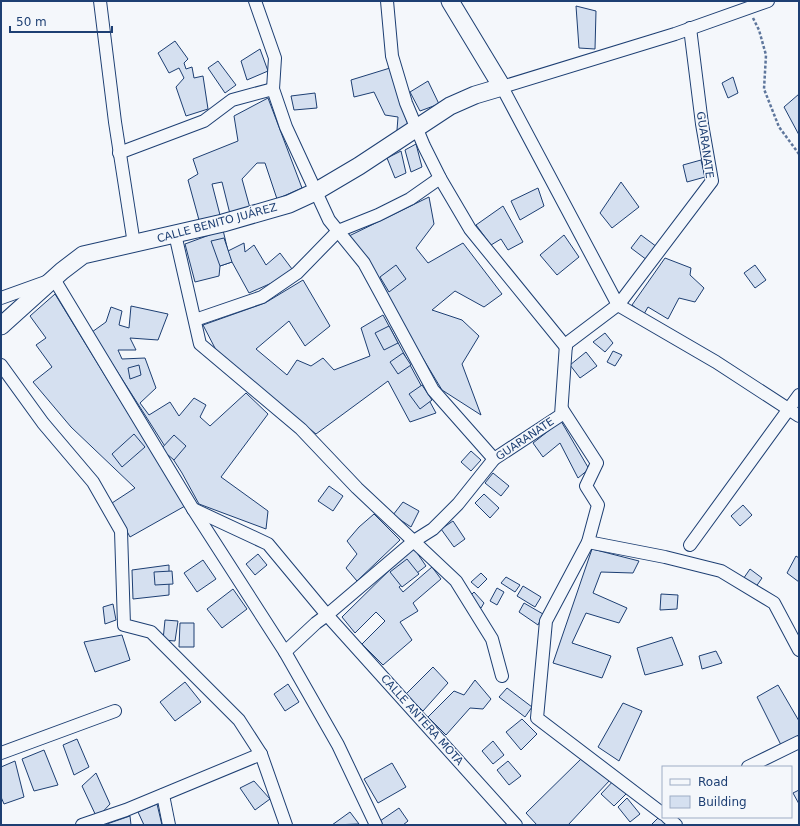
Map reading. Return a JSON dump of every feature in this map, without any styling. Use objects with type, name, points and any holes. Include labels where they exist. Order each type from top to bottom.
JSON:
[{"type":"main road","points":[[450,1],[502,87]]},
{"type":"main road","name":"CALLE BENITO JUÁREZ","points":[[1,326],[83,255],[223,224],[289,204],[315,192],[417,129],[450,106],[475,95],[502,87]]},
{"type":"street","points":[[100,1],[119,153],[134,244]]},
{"type":"street","points":[[255,1],[275,58],[273,89],[286,127],[329,220],[364,263],[433,390],[494,459]]},
{"type":"street","points":[[387,1],[392,56],[406,103],[440,178],[470,230],[566,347]]},
{"type":"street","points":[[768,1],[690,28],[502,87],[618,305],[716,362],[799,416]]},
{"type":"street","name":"GUARANATE","points":[[285,652],[316,623],[414,541],[433,529],[458,504],[494,459],[561,415],[566,344],[618,305],[712,182],[702,124],[690,28]]},
{"type":"street","points":[[119,153],[204,121],[232,100],[273,89]]},
{"type":"street","points":[[195,320],[262,297],[297,274],[338,231],[378,215],[410,199],[440,178]]},
{"type":"street","points":[[175,234],[200,344],[301,429],[357,488],[456,581],[492,639],[502,676]]},
{"type":"street","points":[[1,298],[54,279],[193,509],[285,652],[338,745],[376,825]]},
{"type":"street","points":[[1,365],[43,424],[93,482],[121,531],[124,625],[151,632],[238,720],[261,754],[286,825]]},
{"type":"street","points":[[690,545],[799,395]]},
{"type":"street","points":[[562,409],[597,463],[586,486],[598,505],[588,542],[546,621],[537,718],[662,811]]},
{"type":"street","name":"CALLE ANTERA MOTA","points":[[193,509],[268,544],[327,615],[516,825]]},
{"type":"street","points":[[588,542],[665,557],[721,571],[774,602],[799,650]]},
{"type":"street","points":[[1,752],[115,711]]},
{"type":"street","points":[[750,766],[799,742]]},
{"type":"street","points":[[82,825],[163,795],[261,754]]},
{"type":"street","points":[[163,795],[169,825]]},
{"type":"path","points":[[750,14],[759,30],[766,55],[764,89],[779,127],[799,154]]},
{"type":"building","points":[[576,6],[596,11],[595,49],[579,48]]},
{"type":"building","points":[[175,41],[188,59],[184,63],[186,69],[192,67],[194,78],[203,76],[208,109],[186,116],[176,87],[184,78],[179,68],[169,73],[158,53]]},
{"type":"building","points":[[260,49],[268,71],[247,80],[241,61]]},
{"type":"building","points":[[218,61],[236,85],[225,93],[208,68]]},
{"type":"building","points":[[390,68],[409,128],[397,130],[398,117],[385,115],[374,92],[354,97],[351,80]]},
{"type":"building","points":[[733,77],[738,93],[728,98],[722,83]]},
{"type":"building","points":[[428,81],[439,104],[420,111],[410,92]]},
{"type":"building","points":[[315,93],[317,108],[294,110],[291,96]]},
{"type":"building","points":[[799,94],[799,135],[784,107]]},
{"type":"building","points":[[268,98],[302,188],[277,199],[265,163],[257,163],[242,179],[250,208],[230,214],[222,182],[212,184],[220,215],[199,220],[188,180],[198,174],[193,159],[238,141],[234,116]]},
{"type":"building","points":[[416,144],[422,167],[411,172],[405,150]]},
{"type":"building","points":[[401,151],[406,173],[395,178],[387,158]]},
{"type":"building","points":[[701,160],[705,177],[687,182],[683,165]]},
{"type":"building","points":[[621,182],[639,207],[612,228],[600,213]]},
{"type":"building","points":[[538,188],[544,206],[520,220],[511,201]]},
{"type":"building","points":[[429,197],[434,224],[416,248],[428,263],[463,243],[502,294],[484,307],[455,291],[432,310],[462,320],[479,336],[462,364],[481,415],[442,390],[349,236]]},
{"type":"building","points":[[503,206],[523,242],[508,250],[501,239],[491,245],[476,225]]},
{"type":"building","points":[[223,230],[228,251],[244,243],[245,252],[254,245],[266,265],[280,253],[292,269],[274,282],[249,293],[232,262],[220,266],[219,276],[195,282],[185,244]]},
{"type":"building","points":[[564,235],[579,257],[557,275],[540,255]]},
{"type":"building","points":[[641,235],[657,247],[647,260],[631,248]]},
{"type":"building","points":[[224,238],[232,262],[220,266],[211,241]]},
{"type":"building","points":[[665,258],[691,268],[690,275],[704,288],[695,302],[679,298],[668,319],[648,307],[644,314],[632,305]]},
{"type":"building","points":[[396,265],[406,279],[389,292],[380,277]]},
{"type":"building","points":[[755,265],[766,280],[755,288],[744,273]]},
{"type":"building","points":[[303,280],[330,326],[305,346],[289,321],[256,349],[287,375],[297,360],[311,366],[323,358],[334,370],[370,356],[361,328],[383,315],[436,413],[410,422],[388,381],[316,434],[216,350],[203,325],[265,303]]},
{"type":"building","points":[[55,294],[185,506],[130,537],[112,503],[135,488],[71,427],[33,382],[52,367],[36,345],[46,338],[30,316]]},
{"type":"building","points":[[131,306],[168,314],[158,340],[130,338],[136,350],[118,350],[122,359],[145,358],[156,388],[140,403],[149,415],[170,402],[179,416],[194,398],[206,405],[200,417],[210,426],[246,393],[268,414],[221,477],[268,511],[266,529],[199,504],[182,473],[92,332],[106,322],[111,307],[122,311],[119,325],[129,328]]},
{"type":"building","points":[[389,326],[398,343],[384,350],[375,333]]},
{"type":"building","points":[[605,333],[613,343],[605,352],[593,342]]},
{"type":"building","points":[[613,351],[622,355],[615,366],[607,362]]},
{"type":"building","points":[[586,352],[597,366],[580,378],[570,365]]},
{"type":"building","points":[[403,353],[411,365],[398,374],[390,362]]},
{"type":"building","points":[[139,365],[141,375],[130,379],[128,368]]},
{"type":"building","points":[[422,385],[432,400],[420,409],[409,394]]},
{"type":"building","points":[[561,421],[589,469],[578,478],[560,443],[543,457],[533,443]]},
{"type":"building","points":[[134,434],[145,447],[122,467],[112,454]]},
{"type":"building","points":[[174,435],[186,446],[174,460],[161,449]]},
{"type":"building","points":[[471,451],[481,460],[471,471],[461,462]]},
{"type":"building","points":[[493,473],[509,486],[501,496],[485,483]]},
{"type":"building","points":[[329,486],[343,496],[333,511],[318,501]]},
{"type":"building","points":[[484,494],[499,508],[490,518],[475,503]]},
{"type":"building","points":[[403,502],[419,511],[411,527],[393,515]]},
{"type":"building","points":[[743,505],[752,515],[740,526],[731,516]]},
{"type":"building","points":[[374,514],[400,540],[357,581],[346,568],[357,554],[347,541],[359,527]]},
{"type":"building","points":[[453,521],[465,539],[454,547],[441,529]]},
{"type":"building","points":[[413,547],[426,566],[399,587],[403,592],[432,567],[441,579],[413,603],[418,611],[400,622],[412,640],[383,665],[362,644],[385,621],[376,612],[355,633],[342,617]]},
{"type":"building","points":[[592,549],[639,561],[633,573],[601,572],[593,593],[627,608],[619,623],[586,613],[572,643],[611,656],[602,678],[553,663]]},
{"type":"building","points":[[258,554],[267,565],[255,575],[246,564]]},
{"type":"building","points":[[796,556],[799,558],[799,582],[787,573]]},
{"type":"building","points":[[407,559],[419,574],[402,587],[390,572]]},
{"type":"building","points":[[203,560],[216,579],[197,592],[184,573]]},
{"type":"building","points":[[169,565],[169,595],[133,599],[132,570]]},
{"type":"building","points":[[750,569],[762,578],[751,594],[739,585]]},
{"type":"building","points":[[172,571],[173,584],[155,585],[154,572]]},
{"type":"building","points":[[481,573],[487,579],[478,588],[471,582]]},
{"type":"building","points":[[506,577],[520,585],[515,592],[501,583]]},
{"type":"building","points":[[523,586],[541,597],[535,607],[517,596]]},
{"type":"building","points":[[497,588],[504,592],[497,605],[490,601]]},
{"type":"building","points":[[233,589],[247,609],[222,628],[207,609]]},
{"type":"building","points":[[474,592],[484,603],[481,608],[469,597]]},
{"type":"building","points":[[661,594],[678,595],[677,609],[660,610]]},
{"type":"building","points":[[524,603],[543,614],[538,625],[519,612]]},
{"type":"building","points":[[113,604],[116,620],[105,624],[103,607]]},
{"type":"building","points":[[165,620],[178,621],[175,641],[163,640]]},
{"type":"building","points":[[180,623],[194,623],[194,647],[179,647]]},
{"type":"building","points":[[122,635],[130,660],[95,672],[84,642]]},
{"type":"building","points":[[672,637],[683,665],[645,675],[637,648]]},
{"type":"building","points":[[716,651],[722,663],[702,669],[699,656]]},
{"type":"building","points":[[433,667],[448,683],[423,711],[406,694]]},
{"type":"building","points":[[475,680],[491,699],[483,709],[470,708],[446,735],[428,717],[454,691],[464,695]]},
{"type":"building","points":[[185,682],[201,702],[175,721],[160,702]]},
{"type":"building","points":[[288,684],[299,702],[285,711],[274,694]]},
{"type":"building","points":[[778,685],[799,721],[799,735],[781,745],[757,697]]},
{"type":"building","points":[[507,688],[532,707],[525,717],[499,697]]},
{"type":"building","points":[[623,703],[642,711],[619,761],[598,747]]},
{"type":"building","points":[[522,719],[537,734],[521,750],[506,732]]},
{"type":"building","points":[[77,739],[89,767],[74,775],[63,745]]},
{"type":"building","points":[[493,741],[504,755],[493,764],[482,751]]},
{"type":"building","points":[[44,750],[58,785],[34,791],[22,759]]},
{"type":"building","points":[[582,758],[610,780],[568,825],[537,825],[526,813]]},
{"type":"building","points":[[15,761],[24,797],[4,804],[1,797],[1,767]]},
{"type":"building","points":[[508,761],[521,776],[509,785],[497,770]]},
{"type":"building","points":[[392,763],[406,787],[378,803],[364,779]]},
{"type":"building","points":[[96,773],[110,804],[97,818],[82,786]]},
{"type":"building","points":[[616,778],[629,791],[614,806],[601,794]]},
{"type":"building","points":[[254,781],[270,799],[255,810],[240,788]]},
{"type":"building","points":[[799,790],[799,804],[793,793]]},
{"type":"building","points":[[627,798],[640,814],[630,822],[618,807]]},
{"type":"building","points":[[157,804],[162,825],[144,825],[138,812]]},
{"type":"building","points":[[399,808],[408,821],[403,825],[382,825],[380,821]]},
{"type":"building","points":[[350,812],[359,824],[332,825]]},
{"type":"building","points":[[130,816],[131,825],[104,825]]},
{"type":"building","points":[[659,817],[666,825],[651,825]]}]
